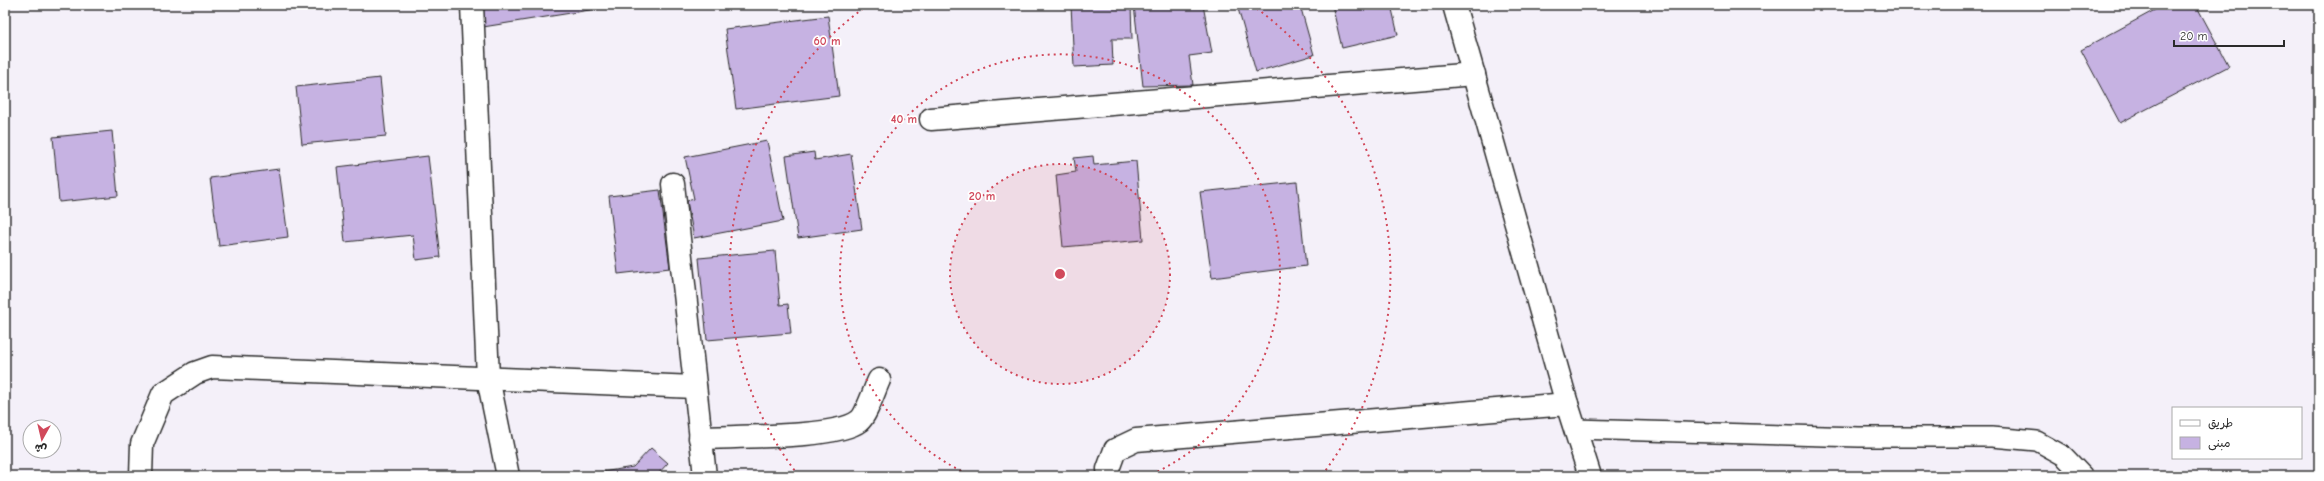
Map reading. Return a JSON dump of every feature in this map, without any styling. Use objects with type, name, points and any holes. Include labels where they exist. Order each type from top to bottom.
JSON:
[{"type":"street","points":[[472,5],[488,378],[508,476]]},
{"type":"street","points":[[1454,5],[1567,404],[1590,476]]},
{"type":"street","points":[[931,119],[1474,74]]},
{"type":"street","points":[[673,184],[704,476]]},
{"type":"street","points":[[141,476],[142,444],[163,394],[195,373],[212,367],[695,387]]},
{"type":"street","points":[[700,438],[822,433],[843,429],[860,420],[879,380]]},
{"type":"street","points":[[1109,476],[1108,469],[1115,450],[1136,440],[1567,404]]},
{"type":"lane","points":[[1575,429],[1859,437],[1992,437],[2037,441],[2064,456],[2083,476]]},
{"type":"building","points":[[479,5],[595,5],[596,9],[483,27]]},
{"type":"building","points":[[1071,5],[1131,5],[1132,39],[1112,39],[1113,65],[1074,67]]},
{"type":"building","points":[[1134,5],[1203,5],[1212,53],[1189,56],[1193,85],[1143,86]]},
{"type":"building","points":[[1237,5],[1300,5],[1314,55],[1256,72]]},
{"type":"building","points":[[1332,5],[1391,5],[1398,35],[1342,48]]},
{"type":"building","points":[[2164,5],[2196,5],[2229,66],[2120,123],[2081,50]]},
{"type":"building","points":[[828,16],[839,96],[736,109],[725,29]]},
{"type":"building","points":[[380,78],[386,136],[302,144],[296,87]]},
{"type":"building","points":[[112,131],[118,196],[59,202],[53,137]]},
{"type":"building","points":[[767,141],[783,221],[694,238],[687,201],[694,199],[685,157]]},
{"type":"building","points":[[814,152],[815,160],[851,154],[862,229],[798,238],[786,156]]},
{"type":"building","points":[[428,156],[440,257],[416,260],[413,235],[345,242],[337,167]]},
{"type":"building","points":[[1093,156],[1094,165],[1136,161],[1143,240],[1063,247],[1056,175],[1076,172],[1074,158]]},
{"type":"building","points":[[279,169],[288,237],[219,246],[210,178]]},
{"type":"building","points":[[1297,182],[1306,266],[1212,278],[1200,192]]},
{"type":"building","points":[[660,190],[670,268],[618,274],[609,196]]},
{"type":"building","points":[[775,251],[780,305],[788,304],[791,333],[707,340],[699,258]]},
{"type":"building","points":[[651,448],[668,463],[656,476],[578,476],[633,467]]}]
